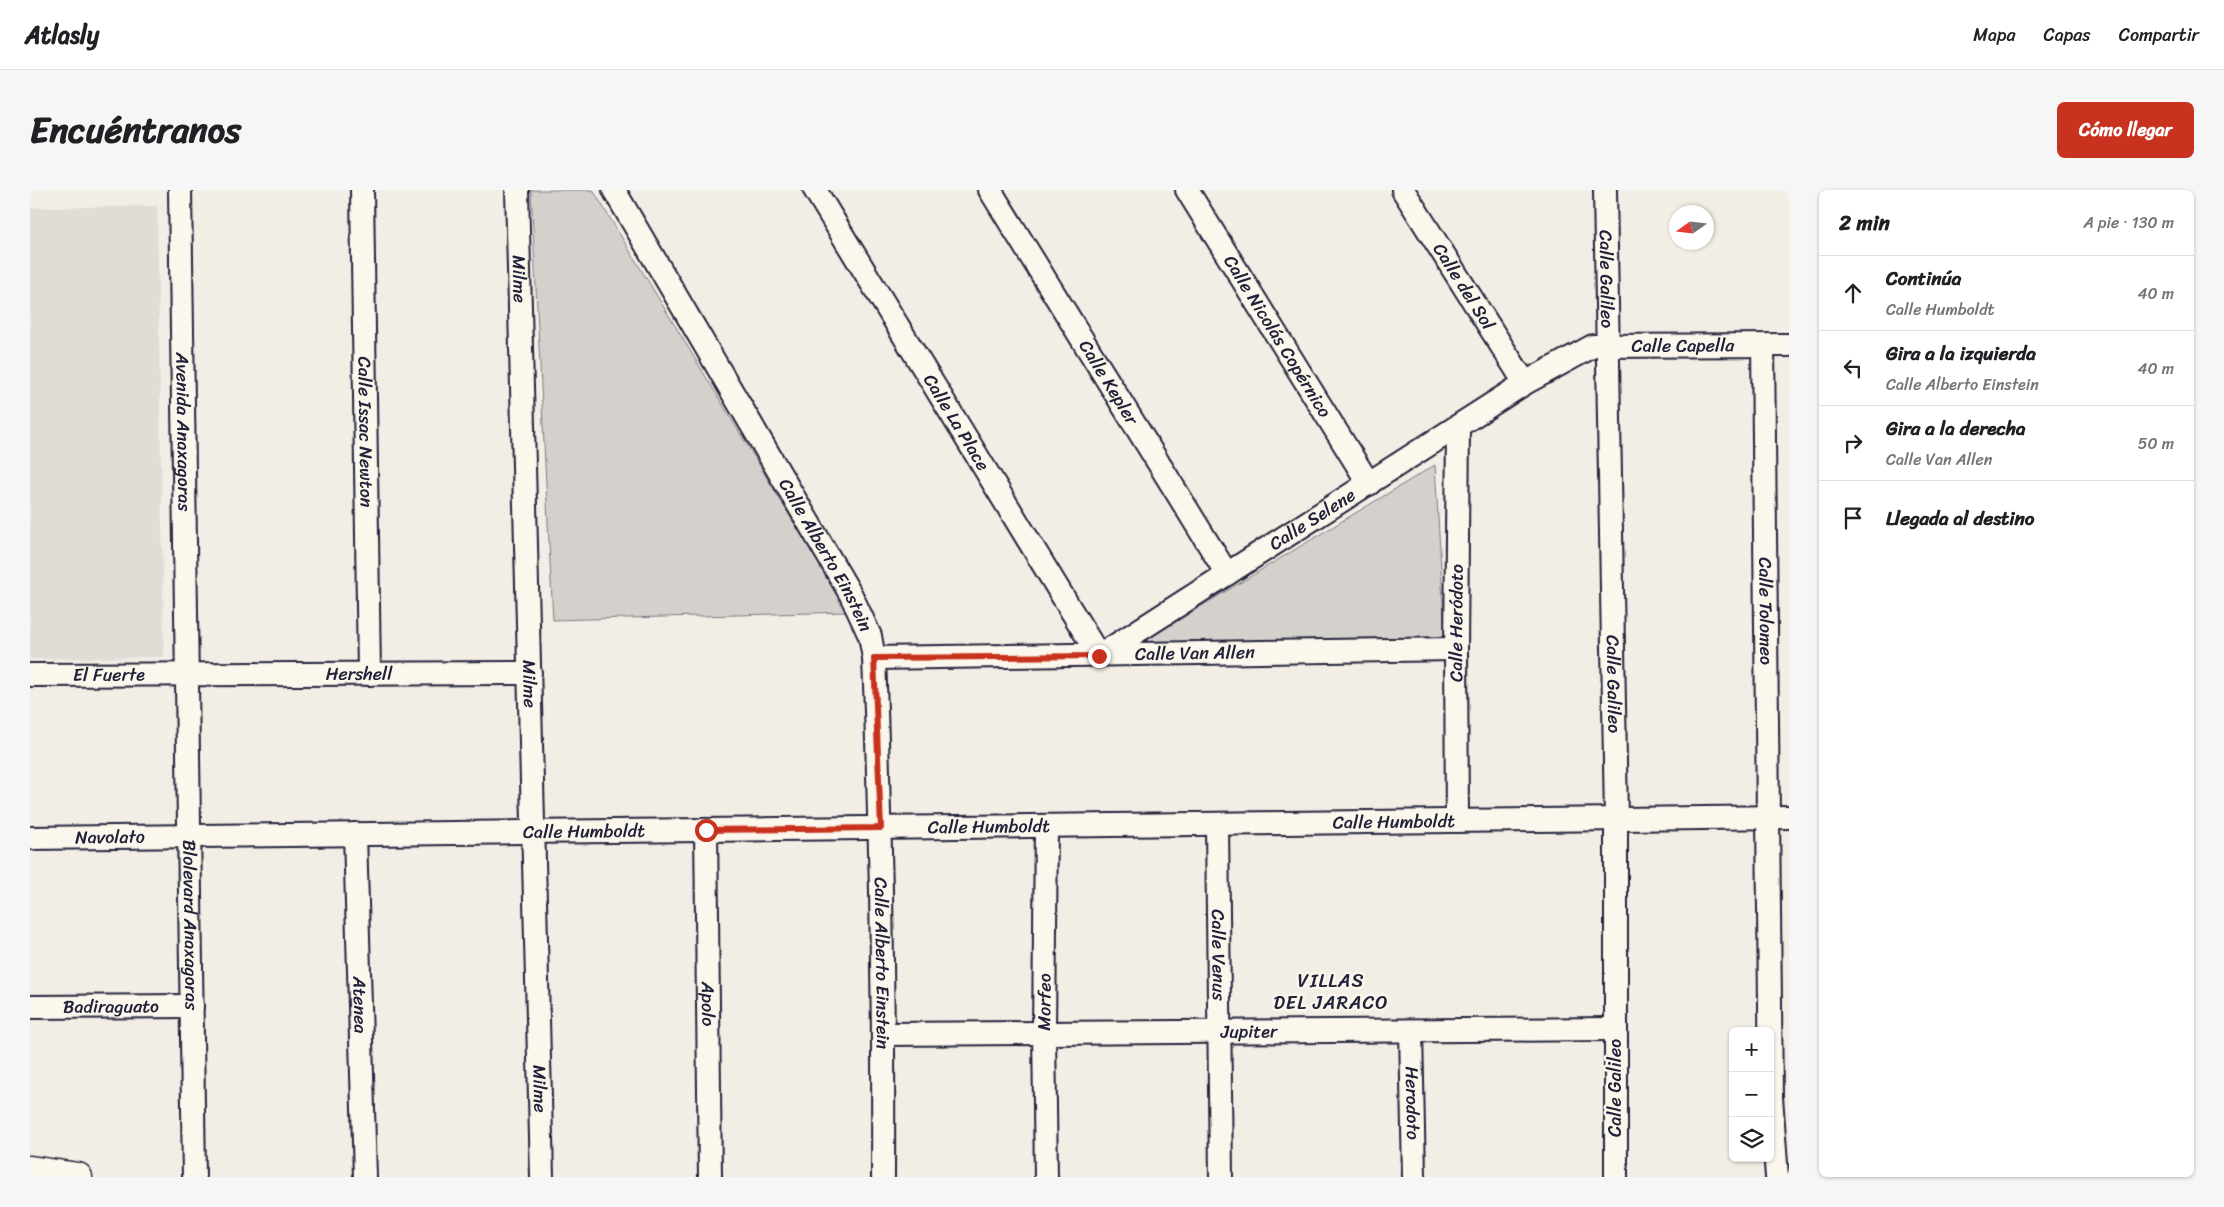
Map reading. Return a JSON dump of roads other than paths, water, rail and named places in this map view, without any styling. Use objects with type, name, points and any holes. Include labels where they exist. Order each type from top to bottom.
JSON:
[{"type":"street","name":"Avenida Anaxagoras","points":[[180,190],[187,674]]},
{"type":"street","name":"Calle Issac Newton","points":[[362,190],[369,674]]},
{"type":"street","name":"Milme","points":[[517,190],[542,1177]]},
{"type":"street","name":"Calle Alberto Einstein","points":[[614,190],[851,595],[870,636],[874,658],[881,828],[884,1034],[883,1177]]},
{"type":"street","name":"Calle La Place","points":[[815,190],[1099,656]]},
{"type":"street","name":"Calle Kepler","points":[[990,190],[1227,574]]},
{"type":"street","name":"Calle Nicolás Copérnico","points":[[1187,190],[1369,484]]},
{"type":"street","name":"Calle del Sol","points":[[1403,190],[1525,383]]},
{"type":"street","name":"Calle Galileo","points":[[1605,190],[1616,819],[1614,1029],[1616,1177]]},
{"type":"street","name":"Calle Capella","points":[[1525,383],[1593,346],[1789,345]]},
{"type":"street","name":"Calle Tolomeo","points":[[1763,346],[1779,817],[1771,1098],[1777,1177]]},
{"type":"street","name":"Calle Selene","points":[[1099,656],[1525,383]]},
{"type":"street","name":"Calle Heródoto","points":[[1457,821],[1458,427]]},
{"type":"street","name":"Calle Van Allen","points":[[874,658],[1456,649]]},
{"type":"street","name":"Hershell","points":[[187,674],[530,673]]},
{"type":"street","name":"El Fuerte","points":[[30,675],[187,674]]},
{"type":"street","name":"Blolevard Anaxagoras","points":[[187,674],[194,1177]]},
{"type":"street","name":"Calle Humboldt","points":[[189,836],[1779,817]]},
{"type":"street","name":"Calle Venus","points":[[1217,824],[1221,1177]]},
{"type":"street","name":"Morfeo","points":[[1046,826],[1044,1033],[1046,1177]]},
{"type":"street","name":"Apolo","points":[[706,830],[710,1177]]},
{"type":"street","name":"Atenea","points":[[356,834],[365,1177]]},
{"type":"street","name":"Navolato","points":[[30,838],[189,836]]},
{"type":"street","name":"Badiraguato","points":[[30,1007],[192,1006]]},
{"type":"street","name":"Jupiter","points":[[884,1034],[1614,1029]]},
{"type":"street","name":"Herodoto","points":[[1411,1031],[1414,1177]]},
{"type":"street","points":[[30,1170],[78,1177]]},
{"type":"district","name":"VILLAS DEL JARACO","points":[[1331,991]]}]
